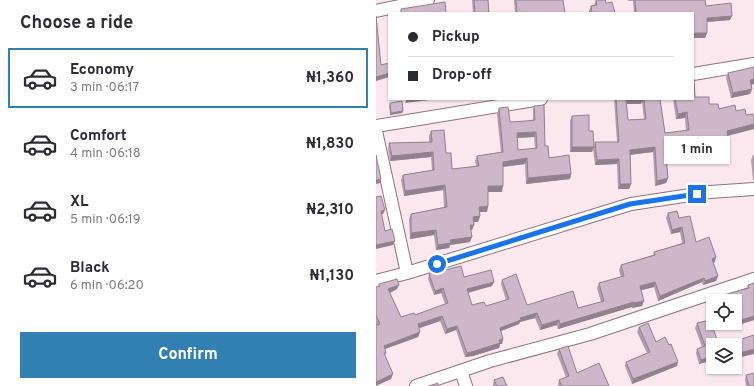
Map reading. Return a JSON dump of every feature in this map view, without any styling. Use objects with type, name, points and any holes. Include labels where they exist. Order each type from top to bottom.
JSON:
[{"type":"street","points":[[376,11],[428,0]]},
{"type":"street","points":[[694,74],[754,64]]},
{"type":"street","points":[[376,126],[535,100]]},
{"type":"street","points":[[376,131],[408,273]]},
{"type":"street","points":[[376,281],[408,273],[630,204],[710,192],[754,189]]},
{"type":"street","points":[[416,386],[490,361],[590,334],[754,278]]},
{"type":"street","points":[[461,371],[466,386]]},
{"type":"building","points":[[474,0],[488,0],[489,12],[475,12]]},
{"type":"building","points":[[516,0],[563,0],[565,12],[517,12]]},
{"type":"building","points":[[596,0],[605,0],[606,3],[612,2],[615,12],[592,12],[591,6],[597,5]]},
{"type":"building","points":[[635,0],[705,0],[706,6],[731,3],[732,16],[707,18],[707,33],[694,33],[694,12],[636,12]]},
{"type":"building","points":[[445,2],[446,12],[401,12],[401,9]]},
{"type":"building","points":[[376,16],[381,65],[388,63],[388,73],[376,77]]},
{"type":"building","points":[[754,67],[754,79],[750,80],[752,89],[733,93],[728,73]]},
{"type":"building","points":[[694,79],[695,97],[709,97],[709,104],[718,104],[719,109],[735,105],[736,111],[745,109],[746,115],[753,114],[754,118],[754,124],[727,131],[729,144],[690,148],[690,142],[665,145],[668,178],[657,181],[655,147],[630,150],[631,184],[620,184],[619,159],[597,160],[595,142],[619,142],[616,100],[626,100],[628,120],[646,119],[644,100],[660,100],[665,133],[689,130],[687,112],[678,114],[675,100],[694,100]]},
{"type":"building","points":[[402,101],[403,111],[391,113],[390,103]]},
{"type":"building","points":[[544,105],[545,146],[548,146],[549,158],[569,155],[571,174],[528,178],[527,158],[503,162],[503,186],[488,186],[488,206],[479,207],[480,216],[473,217],[474,225],[470,225],[472,237],[450,240],[451,243],[438,245],[436,230],[411,233],[411,214],[447,207],[445,185],[405,191],[403,175],[434,170],[433,152],[392,156],[389,143],[432,142],[431,131],[444,130],[446,153],[451,153],[452,169],[479,166],[477,156],[503,152],[499,108],[508,107],[510,122],[535,120],[534,106]],"holes":[[[536,132],[537,148],[518,150],[517,133]]]},
{"type":"building","points":[[589,115],[589,131],[593,131],[594,147],[572,147],[572,116]]},
{"type":"building","points":[[376,155],[381,179],[376,180]]},
{"type":"building","points":[[381,196],[385,210],[381,211],[385,231],[392,229],[395,241],[376,245],[376,197]]},
{"type":"building","points":[[677,211],[679,218],[690,216],[696,242],[709,237],[716,257],[712,259],[718,276],[705,281],[704,278],[660,296],[655,282],[640,286],[644,301],[634,302],[560,324],[559,320],[542,325],[537,313],[520,318],[521,320],[500,328],[503,339],[499,340],[500,343],[467,353],[457,326],[447,329],[442,316],[418,324],[420,332],[384,346],[386,353],[384,353],[393,374],[376,382],[376,325],[380,324],[376,315],[376,287],[380,286],[379,284],[397,279],[399,285],[388,289],[401,317],[414,313],[415,315],[448,303],[443,288],[435,291],[429,274],[461,266],[464,277],[491,270],[494,282],[467,289],[472,305],[484,302],[486,306],[509,299],[502,280],[516,274],[527,305],[573,291],[578,308],[604,301],[599,283],[624,276],[621,265],[655,255],[654,252],[685,243],[682,227],[672,230],[668,213]]},
{"type":"building","points":[[754,283],[754,316],[742,320],[742,294],[727,294],[749,288],[748,285]]},
{"type":"building","points":[[706,321],[706,330],[714,330],[716,338],[706,338],[706,358],[701,360],[697,349],[705,346],[697,323]]},
{"type":"building","points":[[648,323],[656,342],[665,337],[669,345],[671,344],[678,362],[633,379],[626,362],[650,352],[639,327]]},
{"type":"building","points":[[754,335],[754,349],[742,352],[742,339]]},
{"type":"building","points":[[568,346],[577,373],[599,363],[609,386],[562,386],[559,380],[569,376],[559,349]]},
{"type":"building","points":[[754,373],[754,386],[749,386],[746,375]]},
{"type":"building","points":[[503,377],[507,386],[497,386],[494,380]]},
{"type":"building","points":[[438,383],[438,386],[429,386]]},
{"type":"route","points":[[437,264],[630,204],[697,194]]}]
